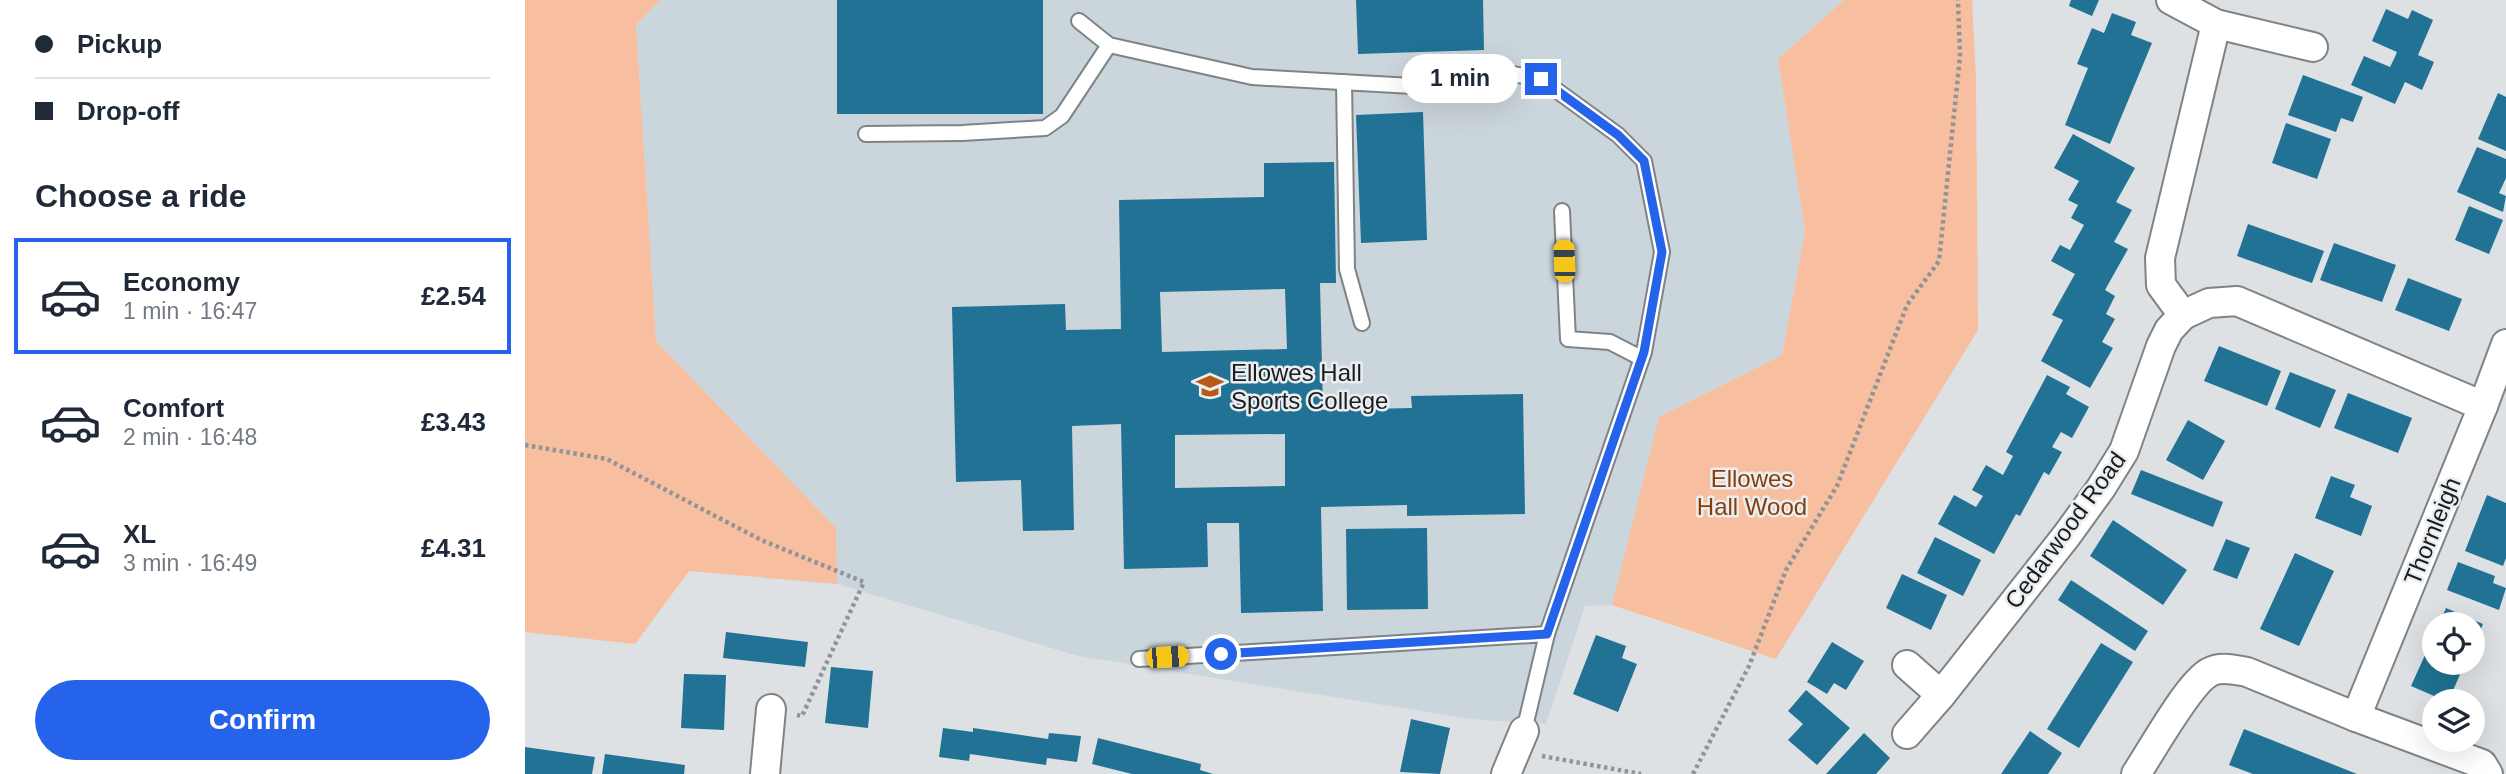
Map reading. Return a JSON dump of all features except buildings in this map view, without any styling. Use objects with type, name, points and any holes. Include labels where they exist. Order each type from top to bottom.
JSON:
[{"type":"street","points":[[2171,0],[2216,24],[2313,47]]},
{"type":"street","points":[[2216,24],[2160,258],[2161,285],[2183,315],[2209,303],[2237,301],[2483,406]]},
{"type":"street","name":"Cedarwood Road","points":[[1907,734],[1941,695],[2101,488],[2124,451],[2161,346],[2169,330],[2183,315]]},
{"type":"street","name":"Thornleigh","points":[[2356,717],[2506,344]]},
{"type":"street","points":[[1907,665],[1941,695]]},
{"type":"street","points":[[2136,774],[2197,681],[2216,670],[2247,672],[2356,717],[2482,764],[2488,774]]},
{"type":"street","points":[[765,774],[771,709]]},
{"type":"lane","points":[[1079,21],[1109,45],[1252,76],[1448,88],[1501,72],[1541,79],[1618,135],[1644,161],[1662,252],[1641,358],[1547,634],[1515,752]]},
{"type":"lane","points":[[866,134],[963,133],[1045,128],[1062,116],[1109,45]]},
{"type":"lane","points":[[1344,82],[1347,269],[1363,323]]},
{"type":"lane","points":[[1562,211],[1567,339],[1610,342],[1641,358]]},
{"type":"lane","points":[[1139,659],[1547,634]]},
{"type":"path","points":[[1693,774],[1749,666],[1786,570],[1837,486],[1907,305],[1939,261],[1961,56],[1958,0]]},
{"type":"path","points":[[525,445],[607,459],[761,540],[864,582],[802,716],[771,709]]},
{"type":"path","points":[[1515,752],[1641,774]]},
{"type":"shaded area","name":"Ellowes Hall Sports College","points":[[660,0],[1844,0],[1778,59],[1805,231],[1782,355],[1659,417],[1612,605],[1585,606],[1546,724],[1470,719],[1078,656],[837,584],[836,528],[656,341],[636,25]]},
{"type":"green space","points":[[525,0],[660,0],[636,25],[656,341],[836,528],[837,584],[689,571],[635,644],[525,632]]},
{"type":"green space","name":"Ellowes Hall Wood","points":[[1844,0],[1972,0],[1976,80],[1978,330],[1776,659],[1612,605],[1659,417],[1782,355],[1805,231],[1778,59]]},
{"type":"place","name":"Ellowes Hall Sports College","points":[[1210,386]]},
{"type":"route","points":[[1221,654],[1547,634],[1644,352],[1662,252],[1644,161],[1618,135],[1541,79]]}]
